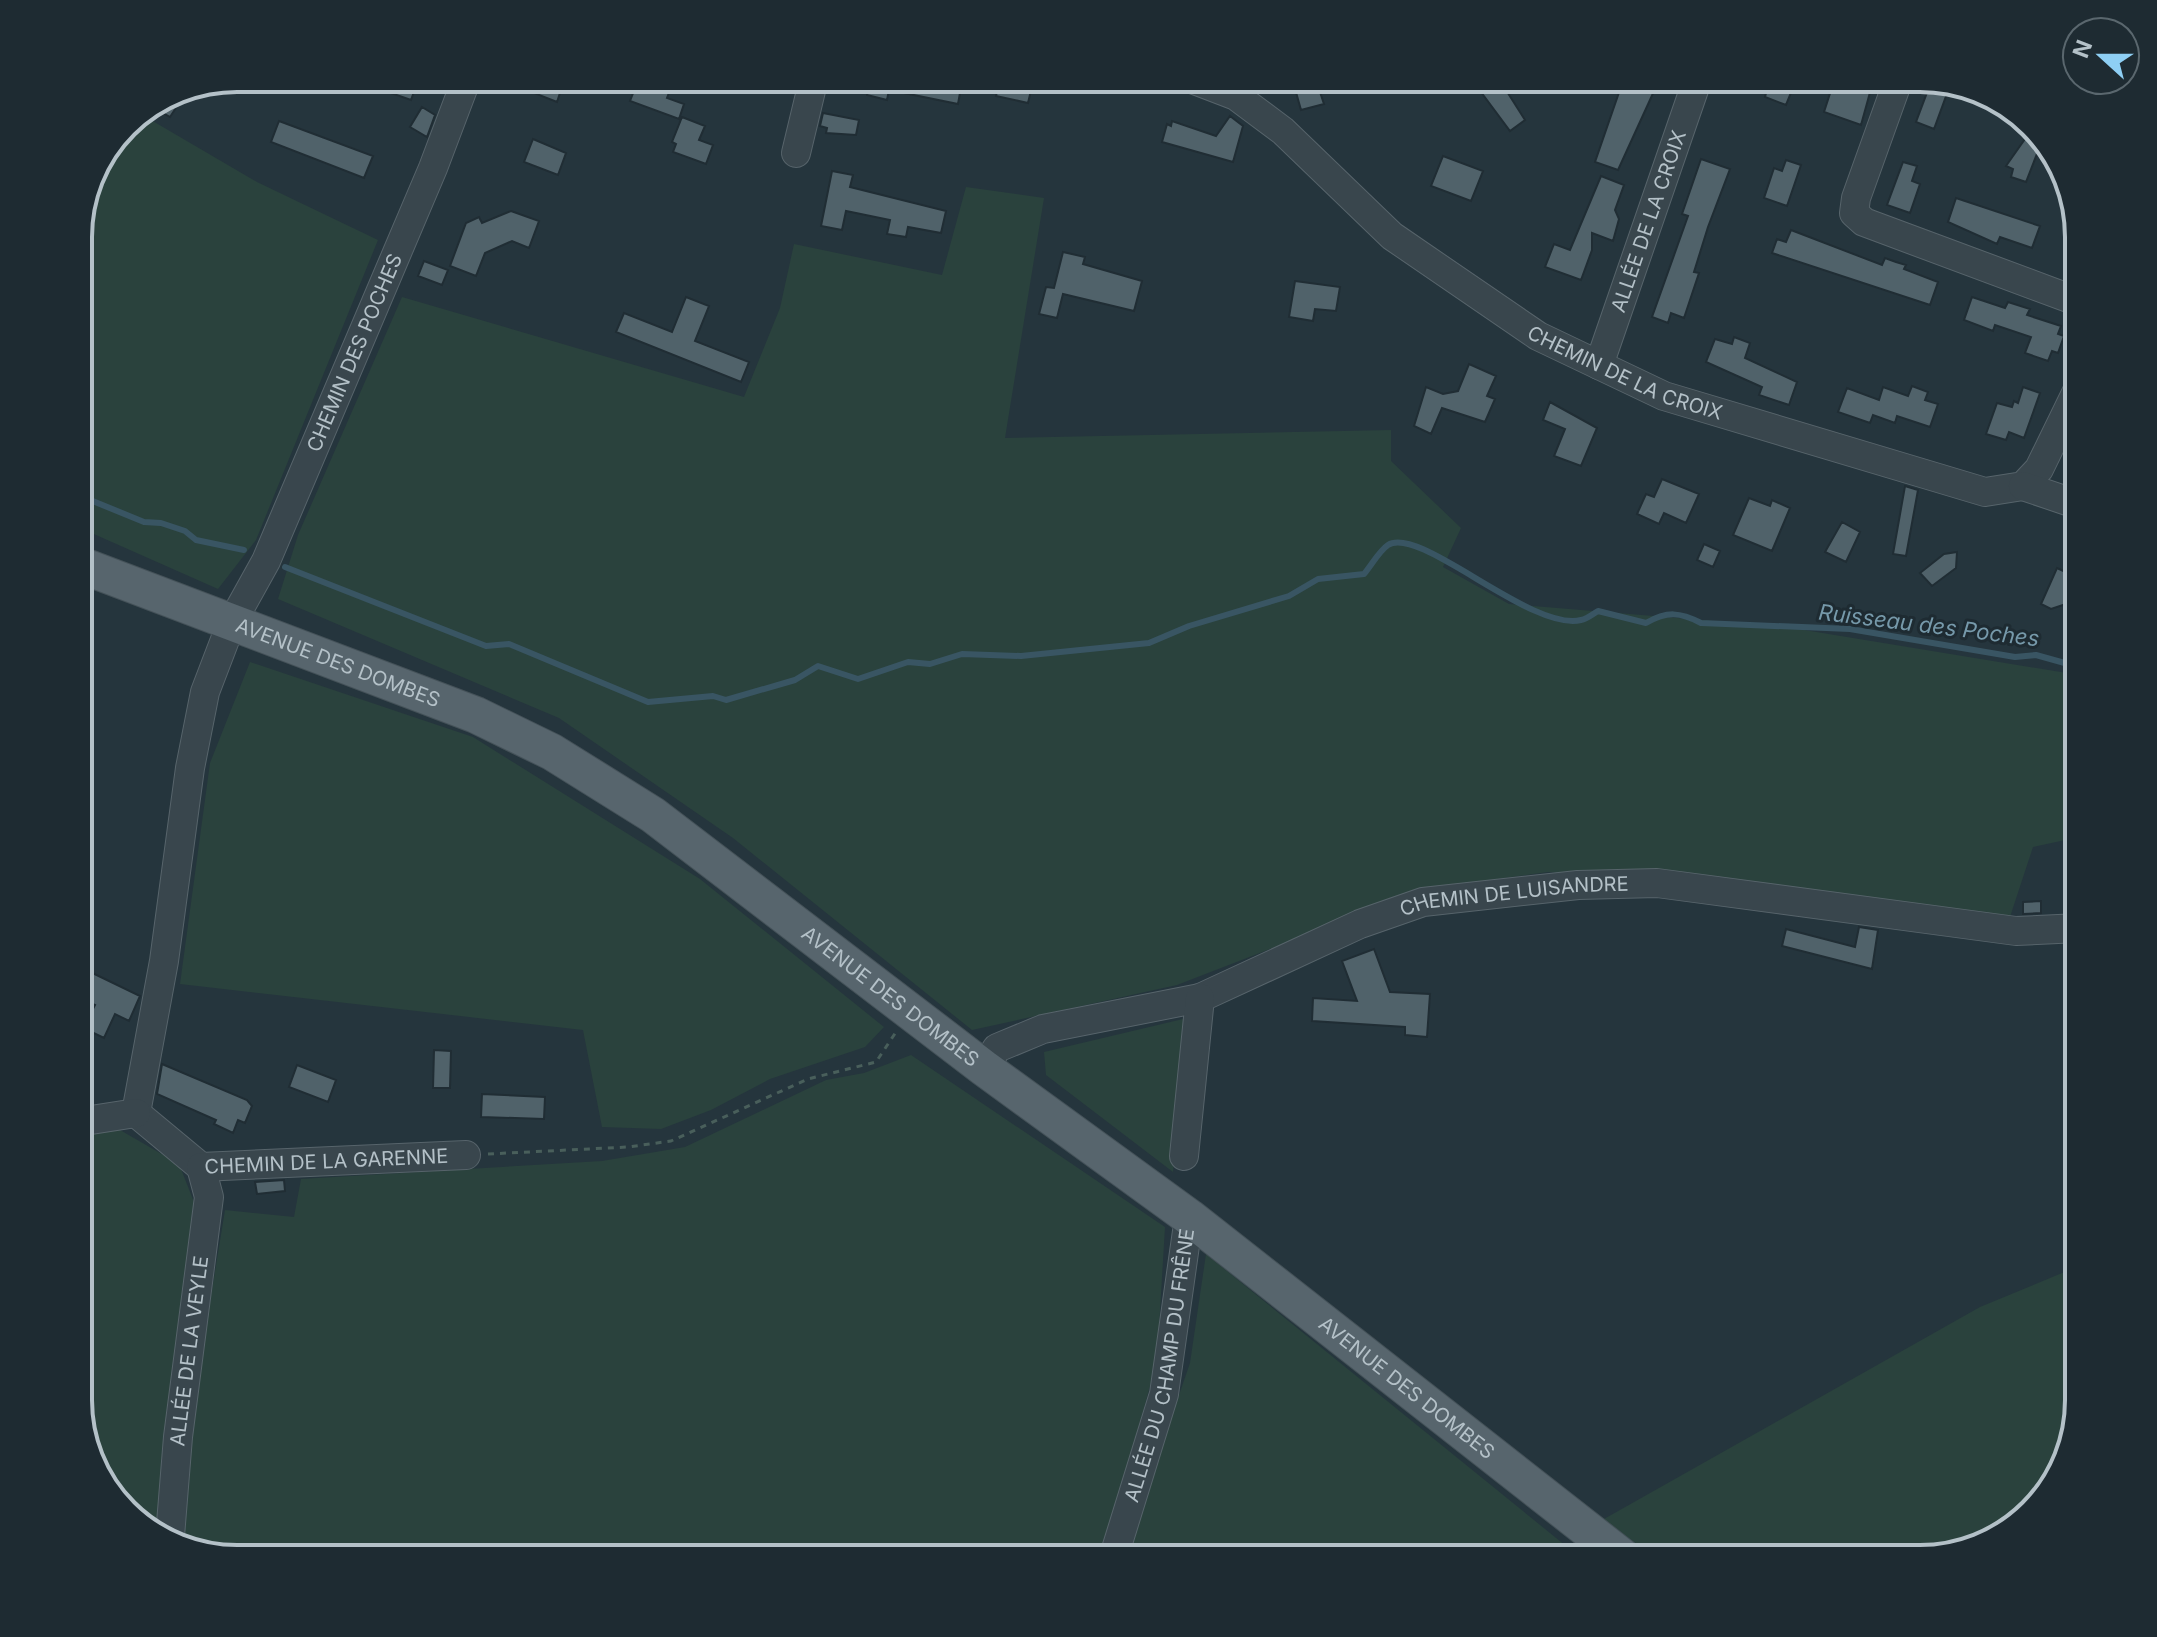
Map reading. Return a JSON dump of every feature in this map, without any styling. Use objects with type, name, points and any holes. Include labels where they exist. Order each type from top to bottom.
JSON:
[{"type":"main road","name":"AVENUE DES DOMBES","points":[[92,569],[476,715],[552,752],[653,815],[984,1068],[1189,1217],[1607,1545]]},
{"type":"street","name":"CHEMIN DES POCHES","points":[[231,624],[266,561],[427,183],[462,92]]},
{"type":"street","points":[[796,153],[811,92]]},
{"type":"street","name":"CHEMIN DE LA CROIX","points":[[1226,92],[1236,96],[1283,131],[1392,236],[1538,336],[1664,396],[1985,492],[2023,486]]},
{"type":"street","name":"ALLÉE DE LA CROIX","points":[[1599,365],[1693,92]]},
{"type":"street","points":[[1894,92],[1856,198],[1854,213],[1864,222],[2065,297]]},
{"type":"street","points":[[2065,419],[2053,446],[2023,486],[2065,500]]},
{"type":"street","points":[[92,1120],[136,1113],[164,961],[190,768],[205,692],[231,624]]},
{"type":"street","name":"CHEMIN DE LUISANDRE","points":[[984,1068],[997,1048],[1043,1029],[1200,998],[1360,924],[1423,902],[1578,885],[1657,883],[2016,931],[2065,929]]},
{"type":"street","points":[[1184,1156],[1200,998]]},
{"type":"street","name":"CHEMIN DE LA GARENNE","points":[[136,1113],[201,1167],[466,1155]]},
{"type":"street","name":"ALLÉE DE LA VEYLE","points":[[171,1529],[178,1437],[209,1197],[201,1167]]},
{"type":"street","name":"ALLÉE DU CHAMP DU FRÊNE","points":[[1117,1545],[1164,1394],[1189,1217]]},
{"type":"path","name":"CHEMIN DE LA GARENNE","points":[[466,1155],[628,1147],[671,1141],[808,1079],[876,1062]]},
{"type":"green space","points":[[151,120],[257,182],[378,240],[256,540],[218,589],[92,533],[93,218],[111,165],[122,149]]},
{"type":"green space","points":[[966,187],[1044,198],[1005,438],[1391,430],[1391,461],[1461,528],[1443,567],[1509,604],[1786,627],[2065,673],[2065,840],[2033,847],[2007,926],[1654,881],[1548,872],[1425,889],[1177,985],[972,1030],[733,838],[559,718],[278,599],[298,535],[402,297],[744,397],[780,308],[794,244],[942,275]]},
{"type":"green space","points":[[250,662],[473,737],[700,879],[884,1027],[865,1047],[770,1079],[711,1110],[661,1129],[602,1127],[583,1030],[180,984],[210,763]]},
{"type":"green space","points":[[1183,1019],[1185,1057],[1173,1172],[1046,1075],[1044,1052]]},
{"type":"green space","points":[[911,1055],[1165,1227],[1157,1361],[1106,1545],[228,1545],[184,1534],[194,1401],[225,1210],[294,1217],[301,1179],[602,1161],[685,1147],[826,1080],[864,1073]]},
{"type":"green space","points":[[120,1130],[179,1164],[196,1207],[163,1525],[128,1496],[116,1480],[103,1455],[95,1428],[92,1409],[92,1131]]},
{"type":"green space","points":[[1206,1254],[1565,1545],[1133,1545],[1155,1465],[1190,1363]]},
{"type":"green space","points":[[2065,1272],[2065,1400],[2060,1437],[2046,1472],[2035,1488],[2000,1521],[1966,1537],[1929,1545],[1638,1545],[1604,1519],[1980,1307]]},
{"type":"building","points":[[388,92],[414,92],[411,100]]},
{"type":"building","points":[[532,92],[560,92],[557,102]]},
{"type":"building","points":[[634,92],[669,92],[667,98],[684,104],[679,119],[630,101]]},
{"type":"building","points":[[867,92],[889,92],[887,100],[867,95]]},
{"type":"building","points":[[899,92],[960,92],[958,104]]},
{"type":"building","points":[[997,92],[1031,92],[1028,103],[996,96]]},
{"type":"building","points":[[1296,92],[1320,92],[1324,104],[1301,110]]},
{"type":"building","points":[[1481,92],[1507,92],[1525,120],[1510,131]]},
{"type":"building","points":[[1619,92],[1654,92],[1618,170],[1595,162]]},
{"type":"building","points":[[1766,92],[1791,92],[1786,105],[1765,97]]},
{"type":"building","points":[[1830,92],[1870,92],[1861,125],[1824,112]]},
{"type":"building","points":[[1927,92],[1947,95],[1934,129],[1916,122]]},
{"type":"building","points":[[178,105],[170,117],[162,113]]},
{"type":"building","points":[[422,107],[435,115],[427,137],[410,127]]},
{"type":"building","points":[[823,113],[859,120],[856,135],[826,133],[827,128],[820,126]]},
{"type":"building","points":[[1230,116],[1243,126],[1233,162],[1162,142],[1167,124],[1171,126],[1172,121],[1216,136]]},
{"type":"building","points":[[682,117],[705,126],[699,140],[713,145],[706,164],[673,152],[676,144],[672,142]]},
{"type":"building","points":[[279,121],[373,156],[364,178],[271,142]]},
{"type":"building","points":[[2026,138],[2038,152],[2026,182],[2011,177],[2013,169],[2006,166]]},
{"type":"building","points":[[533,139],[566,153],[558,175],[524,162]]},
{"type":"building","points":[[1443,156],[1483,171],[1471,201],[1431,186]]},
{"type":"building","points":[[1701,159],[1730,169],[1694,272],[1699,273],[1684,318],[1671,313],[1668,323],[1652,317],[1688,216],[1682,214]]},
{"type":"building","points":[[1786,160],[1801,165],[1787,206],[1764,198],[1774,168],[1782,171]]},
{"type":"building","points":[[1903,162],[1917,166],[1912,181],[1920,184],[1910,213],[1887,205]]},
{"type":"building","points":[[832,171],[853,175],[850,187],[946,211],[941,233],[908,227],[906,237],[887,234],[890,220],[846,211],[842,230],[821,226]]},
{"type":"building","points":[[1601,176],[1624,185],[1615,210],[1619,219],[1613,241],[1592,233],[1592,250],[1581,280],[1545,267],[1554,244],[1570,250]]},
{"type":"building","points":[[1956,198],[2040,226],[2032,248],[2000,237],[1997,244],[1948,222]]},
{"type":"building","points":[[511,211],[539,221],[529,248],[512,241],[485,253],[476,276],[450,266],[466,223],[479,217],[482,223]]},
{"type":"building","points":[[1791,230],[1882,265],[1885,258],[1906,265],[1904,269],[1938,282],[1930,305],[1772,253],[1777,239],[1786,242]]},
{"type":"building","points":[[1063,252],[1085,257],[1083,264],[1142,281],[1134,311],[1063,294],[1057,318],[1039,314],[1046,287],[1054,288]]},
{"type":"building","points":[[424,261],[448,270],[442,285],[418,276]]},
{"type":"building","points":[[1295,281],[1340,287],[1336,311],[1315,309],[1313,321],[1289,317]]},
{"type":"building","points":[[686,297],[709,306],[695,341],[749,362],[741,382],[616,332],[624,313],[672,332]]},
{"type":"building","points":[[1972,297],[2005,308],[2008,302],[2030,309],[2027,315],[2061,326],[2058,334],[2064,336],[2058,353],[2052,351],[2048,361],[2025,353],[2031,337],[1995,325],[1993,331],[1964,320]]},
{"type":"building","points":[[1734,337],[1750,343],[1745,358],[1797,382],[1789,405],[1759,395],[1762,387],[1706,362],[1715,339],[1732,344]]},
{"type":"building","points":[[1469,364],[1496,376],[1487,396],[1495,399],[1485,422],[1442,408],[1431,434],[1414,426],[1426,387],[1443,394],[1458,391]]},
{"type":"building","points":[[1912,386],[1928,392],[1925,400],[1938,404],[1930,427],[1897,416],[1895,423],[1873,415],[1870,423],[1838,412],[1847,388],[1879,400],[1883,387],[1908,396]]},
{"type":"building","points":[[2023,387],[2040,393],[2024,438],[2009,432],[2006,440],[1986,434],[1997,403],[2012,407],[2014,401],[2018,403]]},
{"type":"building","points":[[1550,402],[1597,428],[1581,466],[1554,456],[1565,429],[1543,420]]},
{"type":"building","points":[[1662,479],[1699,494],[1686,523],[1664,513],[1659,524],[1637,514],[1646,494],[1654,497]]},
{"type":"building","points":[[1905,486],[1918,490],[1906,556],[1893,554]]},
{"type":"building","points":[[1749,498],[1770,506],[1772,500],[1790,508],[1772,551],[1733,535]]},
{"type":"building","points":[[1842,522],[1860,532],[1846,562],[1825,552]]},
{"type":"building","points":[[1704,544],[1720,551],[1713,567],[1697,560]]},
{"type":"building","points":[[1957,552],[1956,568],[1932,586],[1920,573],[1944,554]]},
{"type":"building","points":[[2057,568],[2065,572],[2065,604],[2051,609],[2041,604]]},
{"type":"building","points":[[2041,901],[2041,913],[2023,914],[2023,902]]},
{"type":"building","points":[[1859,927],[1878,930],[1872,969],[1782,946],[1786,929],[1855,947]]},
{"type":"building","points":[[1374,949],[1390,992],[1430,994],[1427,1037],[1405,1035],[1405,1027],[1312,1021],[1313,998],[1357,1001],[1342,961]]},
{"type":"building","points":[[92,973],[140,996],[129,1021],[115,1014],[104,1038],[92,1032],[95,1005],[92,1004]]},
{"type":"building","points":[[434,1050],[451,1051],[450,1088],[433,1088]]},
{"type":"building","points":[[162,1064],[247,1100],[252,1106],[245,1123],[238,1120],[233,1133],[214,1124],[216,1120],[157,1094]]},
{"type":"building","points":[[297,1065],[336,1080],[328,1102],[289,1087]]},
{"type":"building","points":[[482,1094],[545,1097],[544,1119],[481,1117]]},
{"type":"building","points":[[284,1180],[285,1191],[257,1194],[255,1182]]},
{"type":"waterway","name":"Ruisseau des Poches","points":[[92,501],[144,522],[161,523],[185,531],[196,540],[244,550]]},
{"type":"waterway","name":"Ruisseau des Poches","points":[[285,567],[486,646],[509,644],[648,702],[713,696],[726,700],[795,680],[818,666],[858,679],[908,662],[930,664],[962,654],[1021,656],[1149,643],[1189,626],[1289,596],[1318,579],[1364,574],[1388,545],[1403,543],[1425,550],[1534,611],[1560,619],[1581,620],[1598,611],[1646,623],[1674,614],[1701,623],[1850,629],[2015,657],[2036,655],[2065,663]]}]
